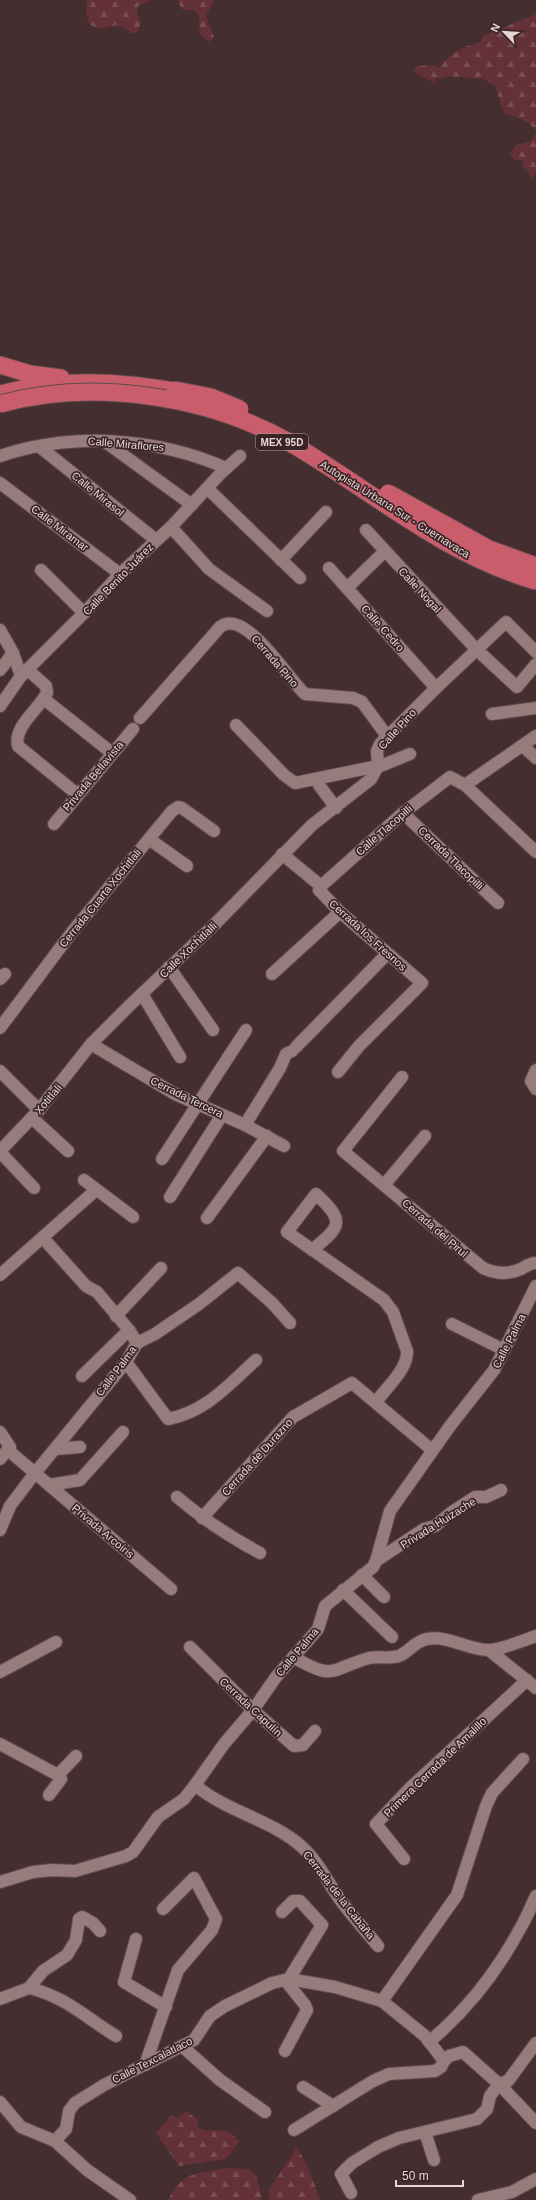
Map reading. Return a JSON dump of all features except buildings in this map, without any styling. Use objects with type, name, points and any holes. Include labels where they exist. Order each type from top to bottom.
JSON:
[{"type":"highway","points":[[0,365],[30,374],[102,382]]},
{"type":"highway","name":"MEX 95D","points":[[0,396],[44,386],[102,382],[164,388],[197,395],[250,414],[275,427],[472,545],[499,556],[536,567]]},
{"type":"highway","name":"Autopista Urbana Sur - Cuernavaca","points":[[0,396],[28,391],[102,383],[160,387],[211,397],[253,414],[284,431],[460,534],[489,549],[536,567]]},
{"type":"highway","name":"Autopista Urbana Sur - Cuernavaca","points":[[0,404],[55,395],[108,392],[160,398],[248,422],[287,442],[411,520],[482,562],[536,581]]},
{"type":"highway","name":"MEX 95D","points":[[0,408],[47,399],[110,396],[141,398],[171,403],[222,416],[282,442],[452,547],[496,568],[536,581]]},
{"type":"street","name":"Calle Miraflores","points":[[0,456],[40,447],[82,441],[104,441],[168,448],[202,457],[226,468]]},
{"type":"street","points":[[104,441],[192,505]]},
{"type":"street","name":"Calle Mirasol","points":[[40,447],[156,540]]},
{"type":"street","name":"Calle Benito Juárez","points":[[0,706],[24,673],[84,613],[120,574],[171,527],[226,468],[240,456]]},
{"type":"street","name":"Calle Miramar","points":[[0,483],[120,574]]},
{"type":"street","points":[[207,488],[300,578]]},
{"type":"street","points":[[282,560],[326,512]]},
{"type":"street","points":[[171,527],[209,569],[267,611]]},
{"type":"street","name":"Calle Nogal","points":[[366,530],[384,552],[476,649],[517,687],[536,664]]},
{"type":"street","points":[[347,588],[384,552]]},
{"type":"street","name":"Calle Cedro","points":[[329,568],[436,688]]},
{"type":"street","points":[[41,570],[84,613]]},
{"type":"street","name":"Cerrada Pino","points":[[140,718],[220,627],[225,623],[232,622],[251,633],[261,641],[305,694],[353,698],[362,702],[387,736]]},
{"type":"street","name":"Calle Pino","points":[[282,854],[312,825],[372,779],[378,766],[377,751],[387,736],[476,649],[506,622],[536,652]]},
{"type":"street","points":[[0,630],[24,673],[46,686],[47,692],[44,699],[19,732],[16,739],[18,746],[77,794]]},
{"type":"street","points":[[0,670],[13,652]]},
{"type":"street","points":[[44,699],[112,753]]},
{"type":"street","points":[[492,714],[536,708]]},
{"type":"street","points":[[236,725],[284,775],[295,783],[378,766],[410,754]]},
{"type":"street","name":"Privada Bellavista","points":[[54,824],[77,794],[133,729]]},
{"type":"street","points":[[536,736],[465,785],[536,852]]},
{"type":"street","points":[[523,746],[536,758]]},
{"type":"street","name":"Calle Tlacopilli","points":[[320,886],[403,812],[450,776],[465,785]]},
{"type":"street","points":[[319,785],[336,808]]},
{"type":"street","name":"Cerrada Cuarta Xochitlali","points":[[0,1028],[72,932],[172,811],[178,807],[182,808],[214,831]]},
{"type":"street","name":"Cerrada Tlacopilli","points":[[403,812],[498,903]]},
{"type":"street","points":[[149,839],[187,866]]},
{"type":"street","name":"Cerrada los Fresnos","points":[[282,854],[320,886],[320,890],[340,912],[422,983],[359,1046],[338,1072]]},
{"type":"street","name":"Calle Xochitlalli","points":[[92,1044],[214,925],[282,854]]},
{"type":"street","points":[[272,974],[340,912]]},
{"type":"street","points":[[245,1125],[280,1068],[286,1054],[294,1049],[387,954]]},
{"type":"street","points":[[169,968],[213,1030]]},
{"type":"street","points":[[142,994],[180,1057]]},
{"type":"street","points":[[162,1159],[246,1030]]},
{"type":"street","name":"Cerrada Tercera","points":[[92,1044],[176,1094],[245,1125],[284,1146]]},
{"type":"street","name":"Xotitlali","points":[[0,1151],[36,1114],[92,1044]]},
{"type":"street","points":[[0,1070],[68,1151]]},
{"type":"street","points":[[536,1070],[532,1081],[536,1089]]},
{"type":"street","name":"Cerrada del Pirul","points":[[402,1077],[344,1151],[483,1268],[497,1274],[518,1270],[532,1263],[536,1263]]},
{"type":"street","points":[[170,1197],[222,1115]]},
{"type":"street","points":[[207,1218],[267,1136]]},
{"type":"street","points":[[385,1184],[425,1136]]},
{"type":"street","points":[[0,1151],[34,1188]]},
{"type":"street","points":[[84,1180],[133,1217]]},
{"type":"street","points":[[0,1274],[43,1238],[96,1190]]},
{"type":"street","points":[[312,1250],[332,1233],[336,1225],[336,1216],[332,1208],[316,1194],[287,1232],[312,1250],[384,1300],[393,1312],[407,1351],[407,1358],[376,1402]]},
{"type":"street","name":"Calle Palma","points":[[0,1530],[10,1506],[54,1449],[126,1362],[138,1343],[97,1292],[86,1286],[67,1267],[43,1238]]},
{"type":"street","points":[[116,1316],[161,1268]]},
{"type":"street","points":[[138,1343],[155,1334],[199,1304],[238,1273],[272,1303],[290,1323]]},
{"type":"street","name":"Calle Palma","points":[[0,1882],[33,1872],[74,1870],[126,1856],[133,1852],[158,1817],[184,1799],[195,1786],[224,1744],[253,1710],[293,1657],[318,1629],[325,1606],[373,1567],[390,1511],[432,1450],[494,1370],[536,1286]]},
{"type":"street","points":[[452,1324],[504,1350]]},
{"type":"street","points":[[82,1376],[129,1330]]},
{"type":"street","points":[[126,1362],[168,1419],[182,1416],[204,1406],[256,1360]]},
{"type":"street","name":"Cerrada de Durazno","points":[[202,1518],[293,1417],[352,1383],[432,1450]]},
{"type":"street","points":[[0,1432],[9,1443],[4,1454],[35,1473]]},
{"type":"street","points":[[49,1485],[80,1480],[123,1432]]},
{"type":"street","points":[[54,1449],[80,1447]]},
{"type":"street","name":"Privada Arcoíris","points":[[35,1473],[171,1589]]},
{"type":"street","name":"Privada Huizache","points":[[376,1561],[424,1530],[435,1526],[452,1512],[475,1497],[486,1498],[501,1490]]},
{"type":"street","points":[[177,1497],[202,1518],[230,1537],[260,1553]]},
{"type":"street","points":[[362,1575],[384,1597]]},
{"type":"street","points":[[343,1590],[392,1637]]},
{"type":"street","points":[[489,1650],[536,1636]]},
{"type":"street","points":[[293,1657],[314,1669],[328,1673],[337,1672],[370,1658],[391,1658],[400,1655],[418,1642],[427,1639],[444,1639],[489,1650],[536,1688]]},
{"type":"street","points":[[0,1672],[56,1642]]},
{"type":"street","name":"Cerrada Capulín","points":[[190,1647],[253,1710],[294,1746],[303,1745],[315,1731]]},
{"type":"street","name":"Primera Cerrada de Amalillo","points":[[404,1859],[376,1824],[409,1789],[527,1680]]},
{"type":"street","points":[[0,1744],[60,1777]]},
{"type":"street","points":[[49,1795],[60,1777],[76,1756]]},
{"type":"street","points":[[382,2001],[457,1896],[492,1793],[523,1759]]},
{"type":"street","name":"Cerrada de la Cabaña","points":[[195,1786],[220,1803],[277,1830],[302,1846],[322,1871],[341,1900],[378,1946]]},
{"type":"street","points":[[145,2065],[178,1970],[212,1930],[216,1919],[194,1878],[163,1909]]},
{"type":"street","points":[[429,2042],[452,2023],[483,1985],[521,1927],[536,1896]]},
{"type":"street","points":[[282,1912],[293,1901],[300,1901],[322,1925],[287,1979],[307,2010],[285,2051]]},
{"type":"street","points":[[0,1999],[29,1988],[43,1971],[68,1955],[76,1940],[79,1919],[82,1917],[93,1923],[100,1931]]},
{"type":"street","points":[[136,1939],[124,1982],[166,2007]]},
{"type":"street","name":"Calle Texcalatlaco","points":[[55,2141],[66,2129],[69,2111],[75,2103],[104,2085],[194,2040],[210,2016],[272,1983],[287,1979],[336,1987],[382,2001],[425,2036],[444,2061]]},
{"type":"street","points":[[29,1988],[60,1998],[116,2036]]},
{"type":"street","points":[[351,2193],[342,2174],[352,2163],[378,2147],[400,2138],[477,2119],[487,2109],[490,2096],[499,2084],[508,2081],[536,2043]]},
{"type":"street","points":[[183,2046],[220,2080],[265,2112]]},
{"type":"street","points":[[294,2130],[389,2074],[435,2071],[441,2067],[444,2061],[450,2056],[463,2052],[499,2084],[536,2122]]},
{"type":"street","points":[[303,2087],[333,2106]]},
{"type":"street","points":[[0,2102],[21,2127],[55,2141],[87,2170],[130,2200]]},
{"type":"street","points":[[424,2132],[434,2160]]},
{"type":"street","points":[[478,2200],[512,2192],[536,2179]]},
{"type":"green space","points":[[87,0],[151,0],[138,6],[137,13],[141,23],[137,33],[132,33],[117,25],[101,29],[90,25],[86,14]]},
{"type":"green space","points":[[177,0],[214,0],[206,16],[214,37],[209,42],[200,34],[199,18],[195,10],[183,10]]},
{"type":"green space","points":[[536,14],[536,131],[526,122],[504,113],[495,86],[483,79],[447,76],[439,79],[436,77],[436,84],[414,72],[416,66],[434,65],[439,68],[457,51],[480,42],[483,36]]},
{"type":"green space","points":[[536,132],[536,172],[531,179],[528,171],[522,166],[523,160],[514,160],[510,153],[516,145],[531,141]]},
{"type":"green space","points":[[186,2111],[198,2120],[197,2126],[203,2130],[228,2131],[240,2141],[226,2159],[179,2166],[156,2133],[171,2116],[178,2118]]},
{"type":"green space","points":[[297,2147],[309,2169],[320,2200],[269,2200],[269,2190]]},
{"type":"green space","points":[[228,2168],[248,2169],[257,2177],[262,2200],[168,2200],[174,2190],[186,2178],[200,2172]]}]
